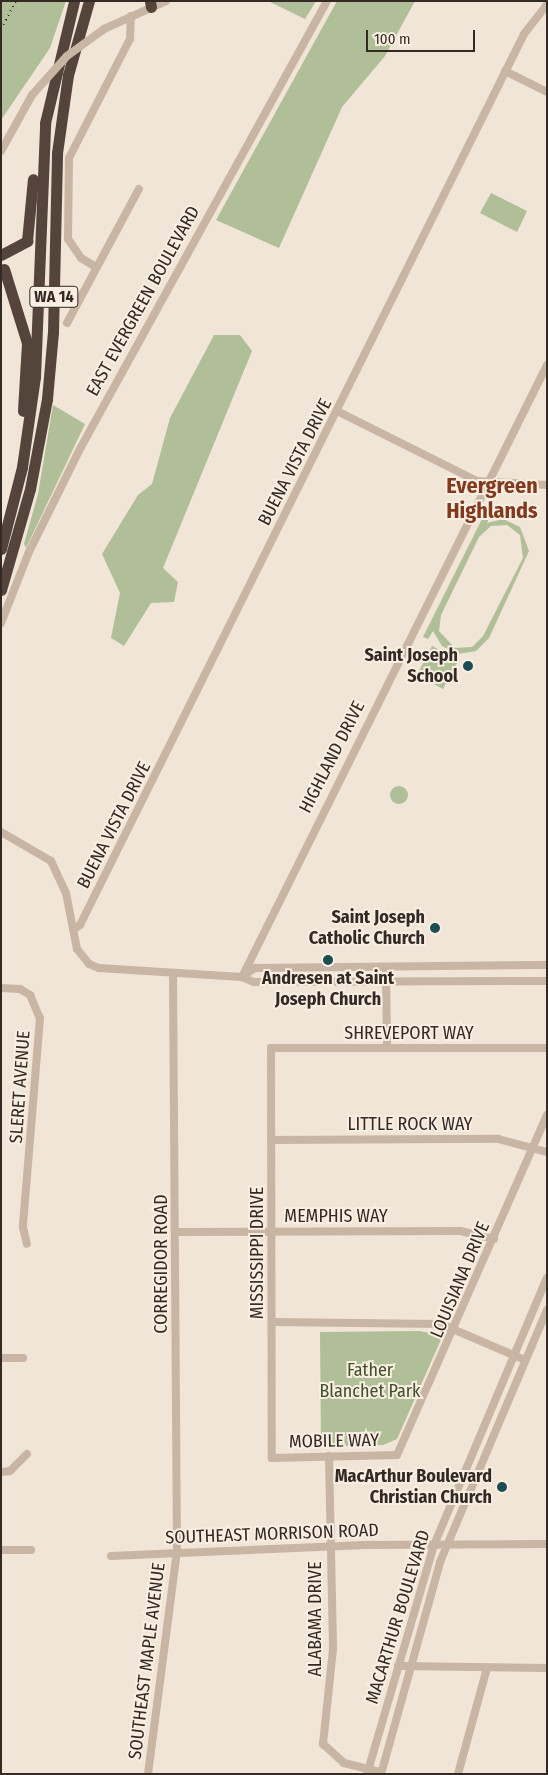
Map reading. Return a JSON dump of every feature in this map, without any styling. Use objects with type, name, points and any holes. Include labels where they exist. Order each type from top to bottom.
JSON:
[{"type":"highway","name":"WA 14","points":[[1,549],[22,468],[38,346],[45,123],[74,1]]},
{"type":"highway","name":"WA 14","points":[[1,590],[30,489],[47,399],[53,332],[57,153],[68,75],[89,1]]},
{"type":"highway","points":[[1,256],[26,241],[45,123]]},
{"type":"highway","points":[[3,271],[13,293],[27,343],[22,468]]},
{"type":"highway","points":[[1,288],[13,293]]},
{"type":"street","points":[[1,151],[32,95],[67,56],[104,29],[151,4],[166,1]]},
{"type":"street","name":"EAST EVERGREEN BOULEVARD","points":[[1,624],[29,552],[77,454],[327,1]]},
{"type":"street","name":"BUENA VISTA DRIVE","points":[[73,930],[80,925],[505,71],[545,6]]},
{"type":"street","points":[[96,267],[81,258],[68,239],[69,158],[130,39],[131,16]]},
{"type":"street","points":[[505,71],[547,92]]},
{"type":"street","points":[[67,322],[139,189]]},
{"type":"street","points":[[1,256],[3,271]]},
{"type":"street","name":"HIGHLAND DRIVE","points":[[242,977],[547,364]]},
{"type":"street","points":[[337,411],[487,484],[547,484]]},
{"type":"street","points":[[1,832],[51,861],[66,893],[77,949],[89,964],[113,971],[173,976],[242,977],[254,982],[547,981]]},
{"type":"street","points":[[242,977],[255,968],[547,965]]},
{"type":"street","points":[[386,968],[387,1048]]},
{"type":"street","name":"CORREGIDOR ROAD","points":[[173,976],[177,1232],[177,1551]]},
{"type":"street","name":"SLERET AVENUE","points":[[1,988],[30,995],[40,1018],[23,1227],[27,1244]]},
{"type":"street","name":"SHREVEPORT WAY","points":[[270,1048],[547,1048]]},
{"type":"street","name":"MISSISSIPPI DRIVE","points":[[270,1048],[272,1458]]},
{"type":"street","name":"LOUISIANA DRIVE","points":[[397,1455],[455,1330],[547,1115]]},
{"type":"street","name":"LITTLE ROCK WAY","points":[[271,1140],[498,1139],[533,1146],[547,1152]]},
{"type":"street","name":"MEMPHIS WAY","points":[[177,1232],[460,1231],[494,1239]]},
{"type":"street","name":"MACARTHUR BOULEVARD","points":[[368,1771],[434,1545],[547,1278]]},
{"type":"street","name":"MACARTHUR BOULEVARD","points":[[381,1773],[446,1545],[547,1310]]},
{"type":"street","points":[[272,1322],[427,1322],[455,1330],[525,1360]]},
{"type":"street","points":[[1,1358],[23,1358]]},
{"type":"street","points":[[1,1472],[10,1471],[27,1454]]},
{"type":"street","name":"MOBILE WAY","points":[[272,1458],[397,1455]]},
{"type":"street","name":"ALABAMA DRIVE","points":[[329,1456],[332,1657],[323,1744],[344,1762],[368,1771],[381,1773]]},
{"type":"street","name":"SOUTHEAST MORRISON ROAD","points":[[111,1556],[177,1551],[547,1544]]},
{"type":"street","points":[[1,1550],[31,1550]]},
{"type":"street","name":"SOUTHEAST MAPLE AVENUE","points":[[148,1774],[177,1551]]},
{"type":"street","points":[[398,1666],[547,1668]]},
{"type":"street","points":[[458,1774],[487,1668]]},
{"type":"green space","points":[[1,1],[66,1],[50,48],[1,120]]},
{"type":"green space","points":[[268,1],[316,1],[305,19]]},
{"type":"green space","points":[[337,1],[415,1],[385,56],[342,107],[279,248],[216,220]]},
{"type":"green space","points":[[491,193],[527,211],[517,232],[480,213]]},
{"type":"green space","points":[[214,335],[240,335],[252,351],[163,568],[178,582],[174,602],[151,603],[124,646],[111,638],[120,593],[102,554],[138,495],[152,484],[170,418]]},
{"type":"green space","points":[[53,405],[85,424],[26,548],[24,544],[38,494]]},
{"type":"green space","points":[[486,511],[491,514],[487,523],[503,519],[520,527],[529,551],[489,638],[476,651],[458,654],[442,646],[433,631],[428,639],[423,637]],"holes":[[[507,525],[520,535],[523,558],[483,636],[472,647],[455,648],[439,631],[441,615],[479,537],[491,526]]]},
{"type":"green space","points":[[432,646],[459,659],[443,689],[417,675]]},
{"type":"green space","points":[[399,786],[405,789],[408,795],[405,801],[399,804],[393,801],[390,795],[393,789]]},
{"type":"green space","name":"Father Blanchet Park","points":[[419,1331],[443,1335],[397,1439],[383,1445],[321,1446],[320,1332]]},
{"type":"railway","points":[[1,29],[16,1]]},
{"type":"place","name":"Saint Joseph School","points":[[468,666]]},
{"type":"place","name":"Saint Joseph Catholic Church","points":[[435,928]]},
{"type":"place","name":"Andresen at Saint Joseph Church","points":[[328,960]]},
{"type":"place","name":"MacArthur Boulevard Christian Church","points":[[502,1487]]},
{"type":"district","name":"Evergreen Highlands","points":[[492,498]]}]
